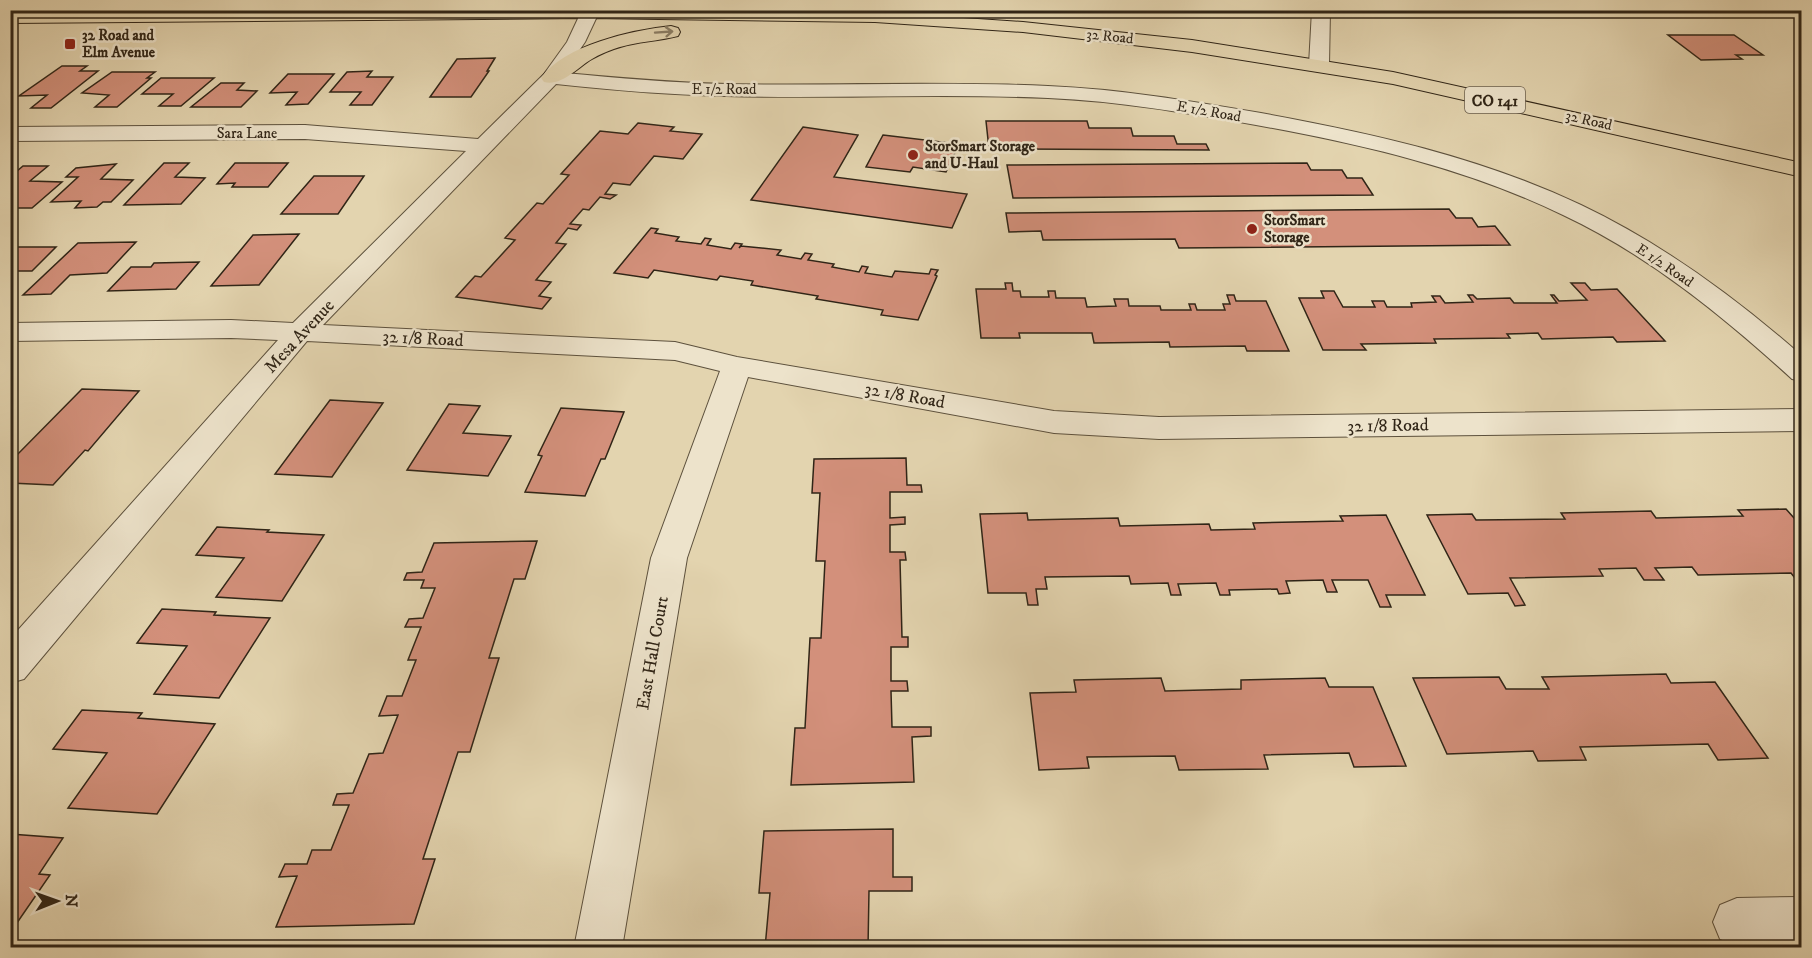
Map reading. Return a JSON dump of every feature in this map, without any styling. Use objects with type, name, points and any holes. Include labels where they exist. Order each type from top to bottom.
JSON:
[{"type":"main road","points":[[441,15],[460,10]]},
{"type":"main road","points":[[833,10],[875,17]]},
{"type":"main road","name":"32 Road","points":[[10,18],[112,14],[441,15],[590,12],[875,17],[1112,36],[1319,64],[1393,78],[1555,112],[1802,170]]},
{"type":"main road","points":[[551,78],[583,54],[626,37],[689,31],[802,32],[875,17]]},
{"type":"street","points":[[1319,64],[1321,10]]},
{"type":"street","name":"Mesa Avenue","points":[[10,667],[301,331],[551,78],[576,42],[590,12]]},
{"type":"street","name":"E 1/2 Road","points":[[551,78],[686,89],[982,90],[1086,94],[1168,104],[1352,137],[1481,174],[1545,198],[1614,232],[1721,303],[1802,372]]},
{"type":"street","name":"Sara Lane","points":[[10,134],[305,132],[484,146]]},
{"type":"street","name":"32 1/8 Road","points":[[10,332],[231,329],[675,351],[737,366],[1054,422],[1159,428],[1802,420]]},
{"type":"street","name":"East Hall Court","points":[[598,948],[669,558],[737,366]]},
{"type":"street","points":[[1737,922],[1802,921]]},
{"type":"building","points":[[1668,35],[1734,35],[1763,55],[1736,55],[1742,59],[1701,60]]},
{"type":"building","points":[[495,58],[471,97],[430,97],[457,59]]},
{"type":"building","points":[[62,66],[87,66],[80,71],[98,71],[51,108],[31,108],[47,95],[19,96]]},
{"type":"building","points":[[372,71],[367,77],[393,77],[372,105],[350,105],[361,92],[330,92],[347,72]]},
{"type":"building","points":[[112,72],[155,72],[117,107],[95,107],[109,95],[82,93]]},
{"type":"building","points":[[288,74],[334,74],[308,104],[286,105],[297,92],[270,93]]},
{"type":"building","points":[[161,78],[214,78],[181,106],[159,106],[173,94],[142,94]]},
{"type":"building","points":[[221,83],[244,83],[237,90],[257,91],[241,107],[191,107]]},
{"type":"building","points":[[986,121],[1087,121],[1089,128],[1131,128],[1133,136],[1174,136],[1177,144],[1206,144],[1209,150],[989,149]]},
{"type":"building","points":[[638,123],[674,127],[670,131],[702,134],[683,159],[654,156],[630,185],[613,183],[605,194],[616,195],[610,199],[600,197],[589,210],[583,209],[570,224],[581,225],[577,230],[568,228],[556,243],[566,244],[536,280],[551,282],[539,296],[551,298],[542,309],[456,297],[475,276],[481,277],[515,240],[505,238],[537,203],[543,204],[569,175],[561,174],[600,131],[628,134]]},
{"type":"building","points":[[803,127],[858,135],[834,177],[967,194],[952,228],[751,200]]},
{"type":"building","name":"StorSmart Storage and U-Haul","points":[[883,135],[959,144],[946,172],[913,167],[910,172],[866,167]]},
{"type":"building","points":[[164,163],[189,163],[175,177],[205,178],[181,204],[124,205]]},
{"type":"building","points":[[235,163],[288,163],[268,187],[232,187],[235,183],[217,184]]},
{"type":"building","name":"StorSmart Storage","points":[[1307,163],[1311,170],[1342,170],[1347,178],[1362,178],[1373,195],[1013,198],[1007,165]]},
{"type":"building","points":[[116,164],[101,179],[133,180],[111,202],[103,202],[97,207],[75,208],[81,201],[51,202],[78,177],[66,177],[76,168]]},
{"type":"building","points":[[23,166],[48,166],[30,181],[62,182],[32,208],[10,208],[10,177]]},
{"type":"building","points":[[314,176],[364,176],[338,214],[281,214]]},
{"type":"building","name":"StorSmart Storage","points":[[1449,209],[1456,218],[1472,218],[1478,227],[1495,226],[1510,245],[1179,248],[1175,239],[1043,240],[1041,231],[1009,232],[1006,213]]},
{"type":"building","points":[[651,228],[658,229],[655,233],[679,237],[676,241],[701,244],[705,238],[711,239],[707,245],[731,249],[735,243],[742,244],[739,248],[741,246],[781,250],[777,255],[801,259],[805,253],[812,254],[808,260],[834,264],[832,267],[859,272],[862,266],[868,267],[865,273],[892,277],[895,271],[929,274],[931,269],[938,270],[918,320],[881,315],[883,310],[816,299],[818,296],[751,285],[753,281],[720,276],[717,280],[654,270],[648,278],[614,273]]},
{"type":"building","points":[[299,234],[259,285],[211,286],[253,235]]},
{"type":"building","points":[[136,242],[107,273],[70,275],[51,294],[23,295],[78,243]]},
{"type":"building","points":[[10,247],[56,247],[32,271],[10,271]]},
{"type":"building","points":[[199,262],[176,289],[108,291],[131,267],[151,267],[154,263]]},
{"type":"building","points":[[1005,283],[1012,283],[1013,291],[1020,291],[1021,297],[1049,297],[1048,291],[1055,291],[1056,298],[1085,298],[1087,307],[1116,306],[1114,299],[1128,299],[1129,306],[1160,306],[1161,310],[1191,310],[1189,304],[1195,304],[1197,310],[1225,310],[1223,304],[1230,304],[1227,295],[1234,295],[1236,301],[1266,301],[1289,351],[1247,351],[1245,346],[1170,347],[1169,342],[1094,343],[1092,333],[1019,333],[1020,338],[981,338],[976,289],[1006,289]]},
{"type":"building","points":[[1571,283],[1585,283],[1591,290],[1617,289],[1665,341],[1617,342],[1613,337],[1542,339],[1538,333],[1507,334],[1510,338],[1434,339],[1436,343],[1361,344],[1366,350],[1323,350],[1299,298],[1324,298],[1321,291],[1334,291],[1343,307],[1375,307],[1372,301],[1384,301],[1387,307],[1412,307],[1411,303],[1436,302],[1432,296],[1440,296],[1445,303],[1473,302],[1468,295],[1473,295],[1477,299],[1510,298],[1514,303],[1557,303],[1551,295],[1559,301],[1587,300]]},
{"type":"building","points":[[82,389],[139,391],[88,451],[85,450],[53,485],[10,483],[10,462]]},
{"type":"building","points":[[330,400],[383,403],[332,477],[275,474]]},
{"type":"building","points":[[449,404],[480,406],[463,433],[511,436],[488,476],[407,470]]},
{"type":"building","points":[[561,408],[624,412],[605,459],[601,459],[585,496],[525,492],[542,456],[538,455]]},
{"type":"building","points":[[906,458],[907,485],[921,485],[922,492],[890,492],[890,518],[905,517],[905,524],[890,525],[890,552],[905,552],[906,560],[900,560],[902,637],[908,637],[908,647],[891,647],[891,681],[907,681],[908,691],[891,691],[892,727],[931,727],[931,736],[912,737],[914,782],[791,785],[795,728],[805,728],[810,638],[821,638],[825,561],[816,561],[820,493],[812,493],[814,459]]},
{"type":"building","points":[[1786,509],[1802,527],[1802,587],[1791,573],[1698,575],[1692,567],[1655,568],[1664,580],[1644,580],[1636,568],[1599,569],[1603,576],[1510,578],[1525,605],[1515,606],[1508,593],[1468,594],[1427,515],[1472,514],[1476,520],[1565,519],[1561,513],[1651,511],[1656,518],[1743,516],[1738,510]]},
{"type":"building","points":[[1027,513],[1028,520],[1118,518],[1120,526],[1209,524],[1211,530],[1255,529],[1253,523],[1343,521],[1340,516],[1386,515],[1425,595],[1386,595],[1391,607],[1380,607],[1368,580],[1332,580],[1337,592],[1327,592],[1323,580],[1286,581],[1290,593],[1279,594],[1277,589],[1229,590],[1230,595],[1220,595],[1216,583],[1178,584],[1181,595],[1171,595],[1168,583],[1131,584],[1129,576],[1045,577],[1047,589],[1036,589],[1038,605],[1028,605],[1026,593],[988,593],[980,514]]},
{"type":"building","points":[[217,527],[324,535],[282,601],[216,597],[244,558],[196,555]]},
{"type":"building","points":[[537,541],[525,579],[514,579],[489,658],[499,658],[470,752],[458,752],[423,859],[435,859],[414,924],[276,927],[297,876],[279,877],[285,864],[307,864],[312,850],[331,850],[349,805],[333,805],[337,794],[353,793],[369,754],[383,753],[398,715],[379,716],[387,696],[402,696],[416,660],[408,660],[421,627],[405,627],[409,619],[423,618],[435,588],[421,588],[424,580],[404,580],[407,573],[422,572],[434,543]]},
{"type":"building","points":[[162,609],[270,618],[219,698],[154,694],[187,646],[137,643]]},
{"type":"building","points":[[1666,674],[1671,683],[1715,682],[1768,758],[1718,760],[1708,744],[1580,747],[1586,760],[1538,761],[1533,751],[1447,754],[1413,678],[1499,677],[1506,689],[1549,689],[1542,677]]},
{"type":"building","points":[[1161,678],[1165,691],[1241,689],[1241,680],[1325,678],[1329,687],[1373,687],[1406,766],[1354,767],[1349,753],[1264,755],[1268,769],[1179,770],[1175,756],[1087,757],[1089,768],[1039,770],[1030,693],[1076,692],[1074,680]]},
{"type":"building","points":[[82,710],[142,713],[138,718],[215,724],[157,814],[68,808],[107,753],[53,749]]},
{"type":"building","points":[[893,829],[893,877],[912,877],[912,891],[869,891],[868,948],[765,948],[770,893],[759,893],[764,831]]},
{"type":"building","points":[[10,834],[63,838],[39,874],[50,875],[10,933]]},
{"type":"place","name":"32 Road and Elm Avenue","points":[[70,44]]},
{"type":"place","name":"StorSmart Storage and U-Haul","points":[[913,155]]},
{"type":"place","name":"StorSmart Storage","points":[[1252,229]]}]
